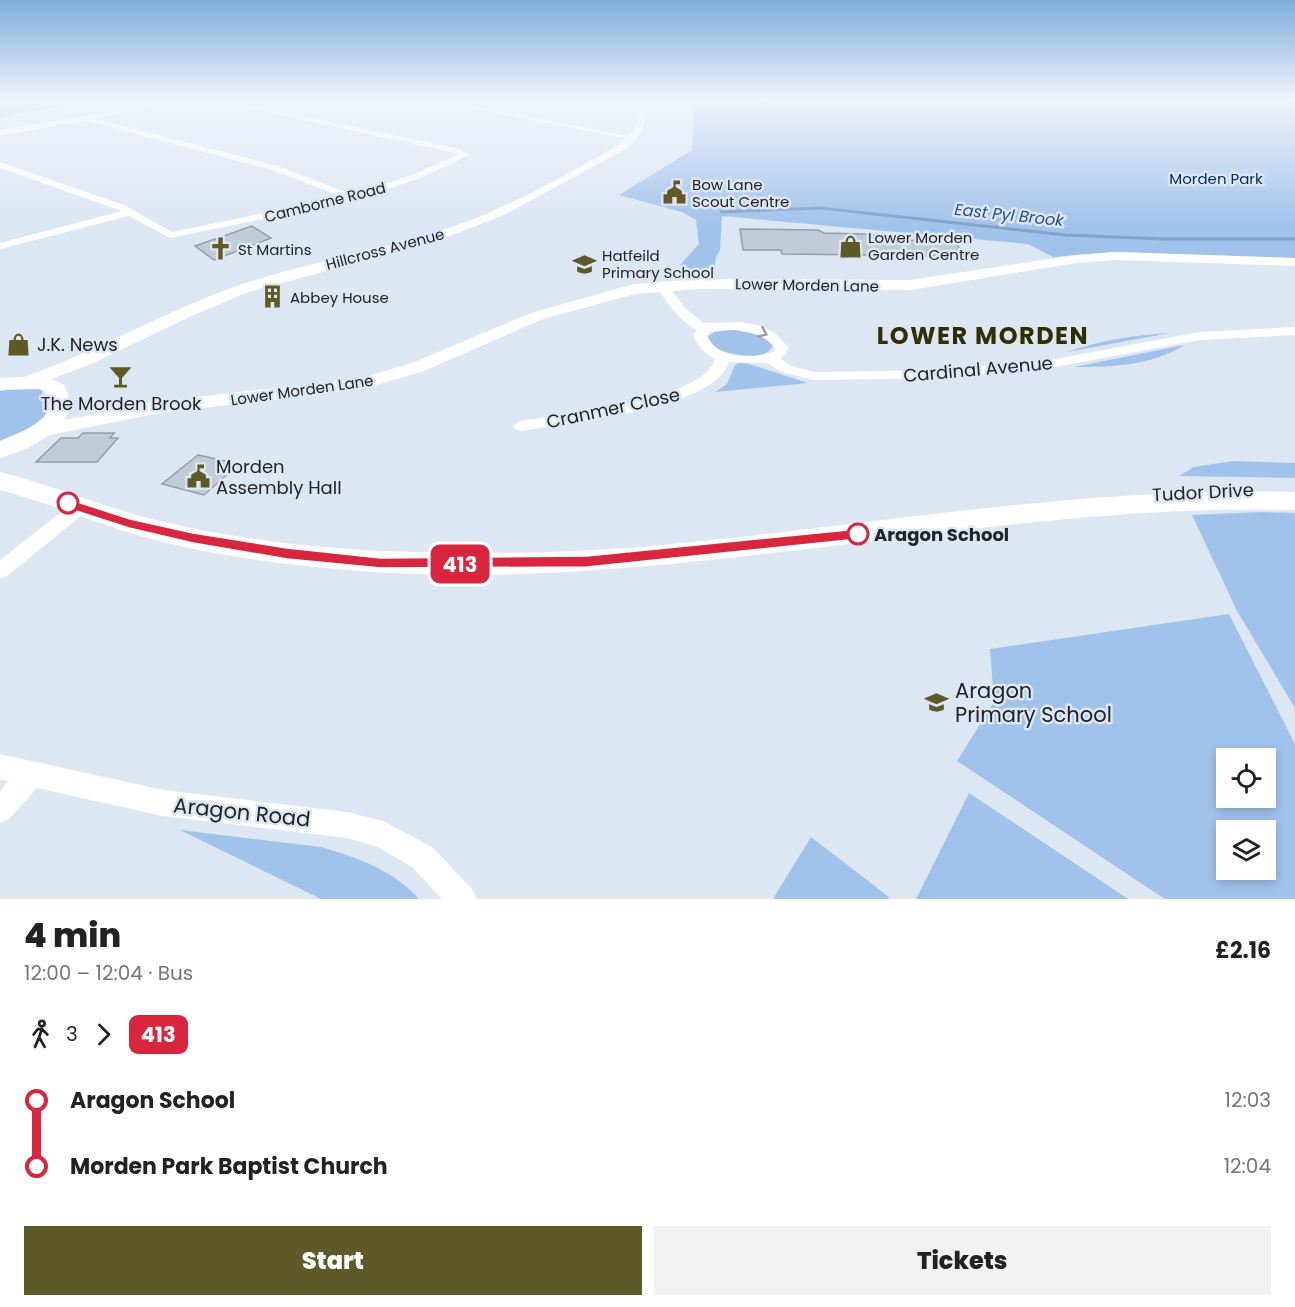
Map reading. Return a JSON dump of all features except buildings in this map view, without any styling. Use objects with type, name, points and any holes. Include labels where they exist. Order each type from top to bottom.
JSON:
[{"type":"main road","points":[[0,384],[44,382],[57,396],[58,414],[18,442]]},
{"type":"main road","name":"Tudor Drive","points":[[18,442],[5,467],[7,483],[129,523],[193,538],[287,554],[381,563],[465,564],[640,558],[1112,505],[1150,506],[1295,501]]},
{"type":"main road","name":"Tudor Drive","points":[[1112,505],[1145,495],[1245,489],[1295,489]]},
{"type":"street","points":[[180,143],[275,168],[353,198]]},
{"type":"street","name":"Camborne Road","points":[[131,212],[166,235],[182,234],[353,198],[420,175],[465,154],[414,143]]},
{"type":"street","name":"Hillcross Avenue","points":[[31,381],[92,358],[176,316],[243,289],[446,233],[479,221],[607,155],[625,143]]},
{"type":"street","points":[[0,165],[131,212]]},
{"type":"street","points":[[0,246],[131,212]]},
{"type":"street","name":"Lower Morden Lane","points":[[57,396],[80,408],[154,408],[329,389],[373,381],[418,366],[552,311],[615,293],[662,286],[709,284],[911,285],[1076,259],[1115,256],[1295,262]]},
{"type":"street","points":[[662,286],[687,317],[706,328],[727,325],[765,332],[776,339],[782,348],[779,355],[771,359]]},
{"type":"street","points":[[706,328],[700,335],[701,342],[706,348],[723,357]]},
{"type":"street","name":"Cardinal Avenue","points":[[723,357],[771,359],[786,369],[813,376],[942,374],[1050,364],[1200,336],[1295,331]]},
{"type":"street","name":"Cranmer Close","points":[[521,426],[666,400],[684,394],[710,380],[720,369],[723,357]]},
{"type":"street","name":"Hillcross Avenue","points":[[57,396],[92,358]]},
{"type":"street","name":"Lower Morden Lane","points":[[18,442],[154,408]]},
{"type":"street","points":[[0,571],[80,507]]},
{"type":"street","name":"Aragon Road","points":[[0,767],[31,776],[163,803],[296,817],[356,827],[383,835],[423,857],[462,899]]},
{"type":"street","points":[[0,810],[31,776]]},
{"type":"green space","name":"Morden Park","points":[[692,143],[1295,143],[1295,258],[1117,252],[1053,257],[1028,244],[722,216],[720,250],[716,257],[713,274],[716,278],[689,277],[680,265],[699,244],[696,220],[682,212],[619,195],[692,150]]},
{"type":"green space","points":[[730,329],[763,336],[773,344],[763,354],[754,356],[725,352],[710,346],[706,338],[716,331]]},
{"type":"green space","points":[[1170,333],[1067,352],[1118,339]]},
{"type":"green space","points":[[1184,345],[1159,357],[1131,364],[1074,367]]},
{"type":"green space","points":[[749,364],[808,383],[715,392],[727,384],[735,365]]},
{"type":"green space","points":[[30,387],[42,390],[46,415],[43,422],[0,445],[0,391]]},
{"type":"green space","points":[[1233,461],[1295,463],[1295,478],[1179,476],[1194,467]]},
{"type":"green space","points":[[1295,513],[1295,708],[1237,611],[1192,515]]},
{"type":"green space","points":[[1229,614],[1295,744],[1295,899],[1165,899],[957,761],[994,702],[990,649]]},
{"type":"green space","points":[[969,793],[1128,899],[916,899]]},
{"type":"green space","points":[[180,830],[321,847],[374,866],[398,880],[419,899],[321,899]]},
{"type":"green space","points":[[811,837],[889,897],[888,899],[773,899]]},
{"type":"waterway","name":"East Pyl Brook","points":[[721,212],[820,208],[1066,235],[1165,239],[1295,239]]},
{"type":"bus line","name":"413","points":[[68,503],[129,523],[193,538],[287,554],[381,563],[500,564],[640,558],[858,534]]},
{"type":"place","name":"Bow Lane Scout Centre","points":[[674,193]]},
{"type":"place","name":"Lower Morden Garden Centre","points":[[850,246]]},
{"type":"place","name":"St Martins","points":[[220,249]]},
{"type":"place","name":"Hatfeild Primary School","points":[[584,264]]},
{"type":"place","name":"Abbey House","points":[[272,297]]},
{"type":"place","name":"J.K. News","points":[[19,344]]},
{"type":"place","name":"The Morden Brook","points":[[121,377]]},
{"type":"place","name":"Morden Assembly Hall","points":[[198,476]]},
{"type":"place","name":"Aragon School","points":[[858,534]]},
{"type":"place","name":"Aragon Primary School","points":[[937,702]]},
{"type":"district","name":"LOWER MORDEN","points":[[983,335]]}]
